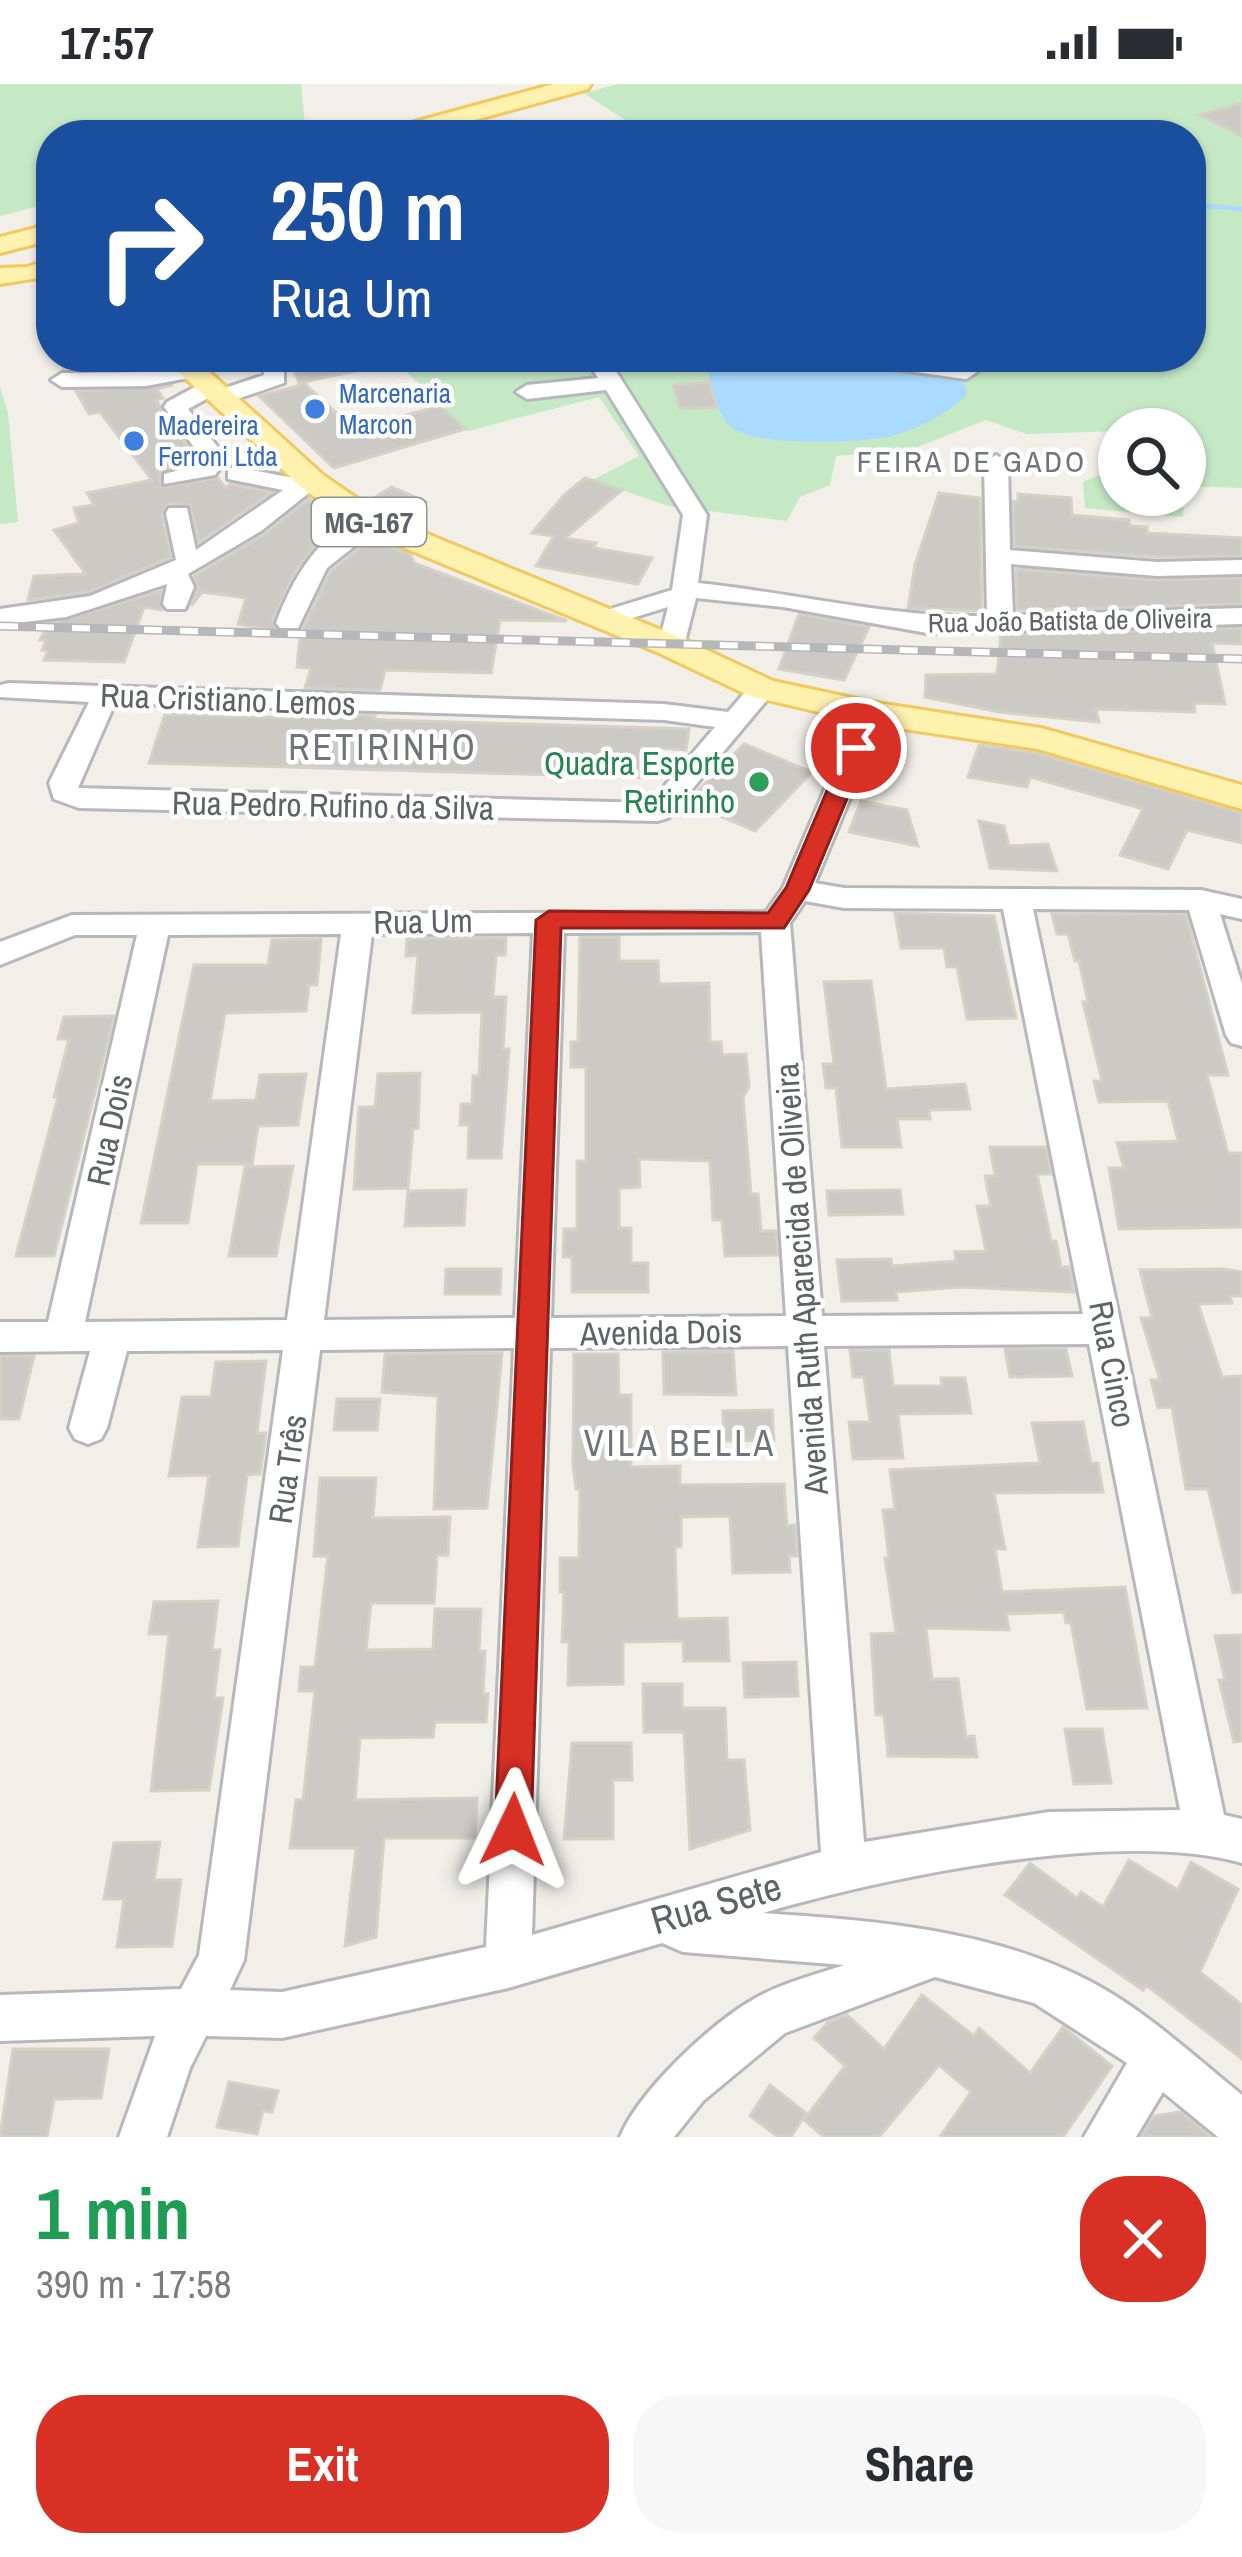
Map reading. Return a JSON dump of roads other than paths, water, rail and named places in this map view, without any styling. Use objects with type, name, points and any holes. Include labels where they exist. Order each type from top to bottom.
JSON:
[{"type":"main road","points":[[448,120],[580,84]]},
{"type":"main road","points":[[0,276],[36,273]]},
{"type":"main road","points":[[0,286],[36,293]]},
{"type":"main road","name":"MG-167","points":[[199,379],[307,484],[370,522],[671,646],[762,689],[871,713],[1041,740],[1242,797]]},
{"type":"street","points":[[62,380],[276,378],[275,372]]},
{"type":"street","points":[[605,372],[695,515],[671,646]]},
{"type":"street","points":[[172,479],[207,470],[215,459],[175,407],[199,379]]},
{"type":"street","points":[[527,392],[611,383]]},
{"type":"street","points":[[996,462],[1000,626]]},
{"type":"street","points":[[236,474],[307,484]]},
{"type":"street","points":[[0,616],[64,613],[182,565],[252,526],[307,484]]},
{"type":"street","points":[[176,604],[185,555],[178,513]]},
{"type":"street","points":[[289,623],[310,566],[325,550],[370,522]]},
{"type":"street","points":[[999,556],[1137,568],[1242,567]]},
{"type":"street","name":"Rua João Batista de Oliveira","points":[[603,619],[684,592],[749,594],[927,625],[1242,616]]},
{"type":"street","name":"Rua Pedro Rufino da Silva","points":[[105,696],[63,783],[64,793],[79,799],[658,812],[762,689]]},
{"type":"street","name":"Rua Cristiano Lemos","points":[[9,691],[664,712],[733,721]]},
{"type":"street","points":[[775,922],[797,890],[871,713]]},
{"type":"street","points":[[797,890],[844,898],[1201,899],[1242,909]]},
{"type":"street","name":"Rua Cinco","points":[[1016,898],[1106,1330],[1224,1836]]},
{"type":"street","points":[[1201,899],[1242,1035]]},
{"type":"street","points":[[508,1965],[549,920]]},
{"type":"street","name":"Rua Dois","points":[[63,1336],[155,922]]},
{"type":"street","name":"Rua Três","points":[[196,2012],[220,1960],[358,922]]},
{"type":"street","name":"Rua Um","points":[[0,954],[72,925],[775,922]]},
{"type":"street","name":"Avenida Ruth Aparecida de Oliveira","points":[[775,922],[844,1867]]},
{"type":"street","name":"Avenida Dois","points":[[0,1337],[1106,1330]]},
{"type":"street","points":[[88,1428],[112,1337]]},
{"type":"street","name":"Rua Sete","points":[[0,2018],[196,2012],[281,2015],[508,1965],[844,1867],[1049,1834],[1224,1836]]},
{"type":"street","points":[[658,1918],[683,1929],[939,1954],[1039,1982],[1079,2000],[1242,2126]]},
{"type":"street","points":[[647,2136],[686,2084],[770,2015],[939,1954]]},
{"type":"street","points":[[142,2137],[169,2059],[196,2012]]},
{"type":"street","points":[[1108,2137],[1157,2058]]},
{"type":"water","points":[[708,372],[927,372],[955,376],[965,384],[967,395],[915,428],[880,438],[836,442],[785,441],[743,433],[731,427],[717,404]]},
{"type":"waterway","points":[[1206,206],[1242,209]]},
{"type":"railway","points":[[0,626],[1242,659]]},
{"type":"place","name":"Marcenaria Marcon","points":[[315,409]]},
{"type":"place","name":"Madereira Ferroni Ltda","points":[[134,441]]},
{"type":"place","name":"Quadra Esporte Retirinho","points":[[759,782]]},
{"type":"district","name":"FEIRA DE GADO","points":[[972,461]]},
{"type":"district","name":"RETIRINHO","points":[[383,747]]},
{"type":"district","name":"VILA BELLA","points":[[680,1443]]}]
